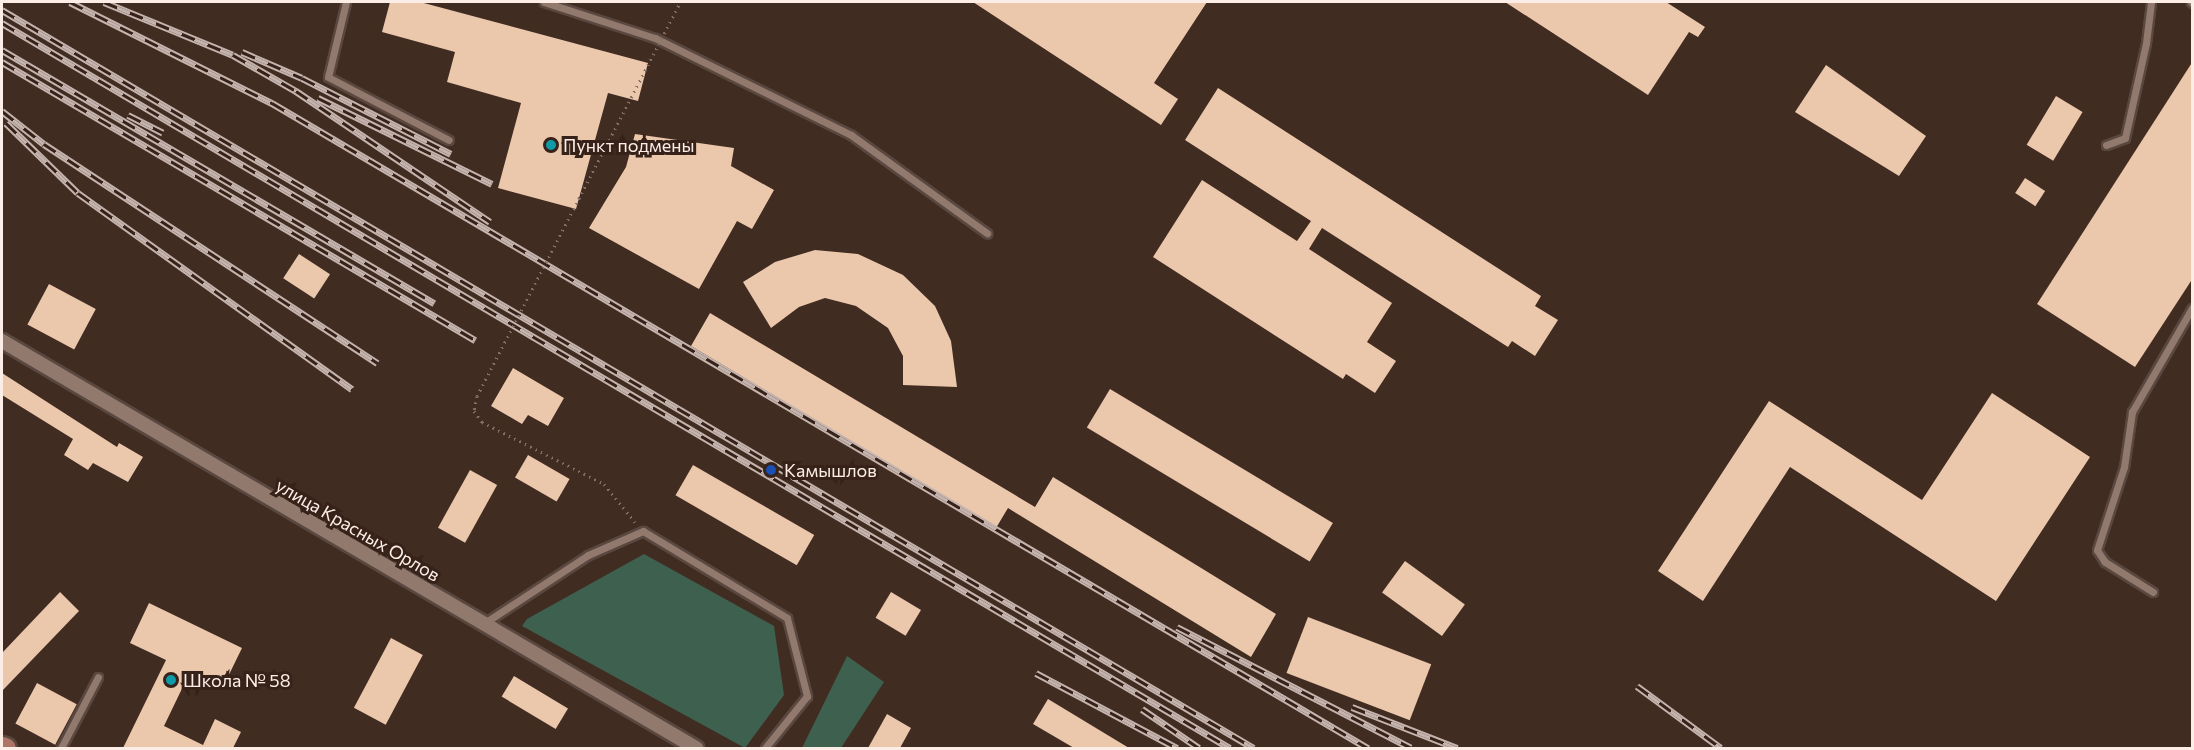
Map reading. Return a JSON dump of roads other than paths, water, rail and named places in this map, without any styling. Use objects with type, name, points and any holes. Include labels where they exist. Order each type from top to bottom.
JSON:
[{"type":"street","name":"улица Красных Орлов","points":[[2,341],[696,748]]},
{"type":"lane","points":[[346,2],[328,77],[449,140]]},
{"type":"lane","points":[[544,2],[655,38],[851,135],[987,233]]},
{"type":"lane","points":[[2106,145],[2125,138],[2146,43],[2151,2]]},
{"type":"lane","points":[[2153,592],[2105,562],[2097,550],[2124,467],[2132,412],[2193,308]]},
{"type":"lane","points":[[482,624],[588,555],[643,531],[787,618],[807,696],[765,748]]},
{"type":"lane","points":[[61,748],[98,677]]},
{"type":"railway","points":[[70,2],[272,103],[1368,748]]},
{"type":"railway","points":[[104,2],[233,55],[296,91],[490,222]]},
{"type":"railway","points":[[2,10],[1254,748]]},
{"type":"railway","points":[[2,23],[1230,748]]},
{"type":"railway","points":[[2,50],[434,303]]},
{"type":"railway","points":[[242,52],[302,78],[451,154]]},
{"type":"railway","points":[[2,62],[475,340]]},
{"type":"railway","points":[[318,98],[492,184]]},
{"type":"railway","points":[[2,111],[44,144],[377,363]]},
{"type":"railway","points":[[128,115],[163,133]]},
{"type":"railway","points":[[6,123],[78,193],[352,389]]},
{"type":"railway","points":[[1177,627],[1411,748]]},
{"type":"railway","points":[[1036,673],[1177,748]]},
{"type":"railway","points":[[1637,686],[1721,748]]},
{"type":"railway","points":[[1352,707],[1457,748]]},
{"type":"railway","points":[[1142,709],[1199,748]]},
{"type":"place","name":"Пункт подмены","points":[[551,145]]},
{"type":"place","name":"Камышлов","points":[[771,470]]},
{"type":"place","name":"Школа № 58","points":[[171,680]]}]
